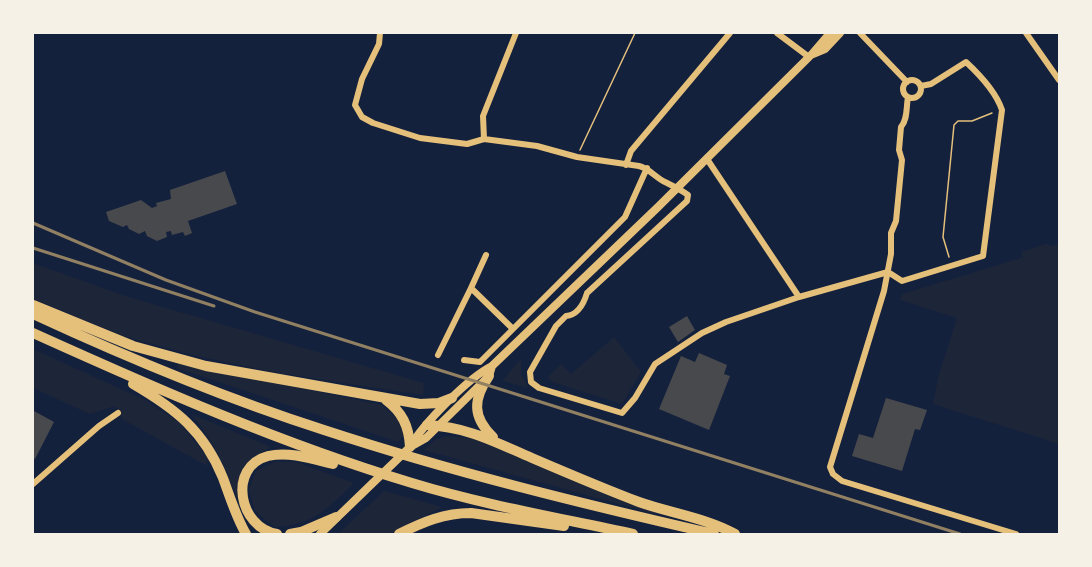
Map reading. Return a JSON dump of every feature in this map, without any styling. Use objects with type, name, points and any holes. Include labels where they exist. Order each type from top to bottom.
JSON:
[{"type":"highway","points":[[33,305],[102,334],[185,361],[420,404],[456,401]]},
{"type":"highway","points":[[33,314],[166,372],[324,431],[478,477],[714,534]]},
{"type":"highway","points":[[33,333],[246,425],[336,459],[414,484]]},
{"type":"highway","points":[[81,355],[161,400],[199,434],[210,451],[246,534]]},
{"type":"highway","points":[[490,371],[478,393],[476,406],[483,428],[500,443]]},
{"type":"highway","points":[[383,398],[401,415],[408,429],[410,447]]},
{"type":"highway","points":[[427,425],[457,428],[500,443],[589,483],[663,510],[722,526],[735,534]]},
{"type":"highway","points":[[277,534],[263,530],[255,524],[248,514],[242,489],[247,473],[253,464],[266,457],[282,454],[309,458],[465,498],[633,534]]},
{"type":"highway","points":[[399,534],[435,517],[465,513],[624,534]]},
{"type":"highway","points":[[290,534],[301,532],[336,517]]},
{"type":"main road","points":[[320,534],[410,447],[426,438],[439,426],[456,401],[482,371],[490,371],[811,55],[830,33]]},
{"type":"main road","points":[[811,55],[825,49],[840,33]]},
{"type":"main road","points":[[410,447],[427,425],[456,401]]},
{"type":"street","points":[[380,33],[379,44],[362,78],[355,105],[362,117],[373,123],[420,138],[467,144],[484,139],[537,146],[577,156],[647,168],[688,195],[687,201],[587,293],[583,304],[572,315],[566,316],[556,326],[530,372],[531,382],[539,388],[622,413],[635,398],[654,364],[702,333],[726,322],[799,297],[888,272],[902,281],[983,256],[1002,110],[999,102],[978,73],[966,62],[931,84],[921,86]]},
{"type":"street","points":[[484,139],[483,116],[516,33]]},
{"type":"street","points":[[626,165],[631,151],[730,33]]},
{"type":"street","points":[[777,33],[811,55]]},
{"type":"street","points":[[860,33],[907,82]]},
{"type":"street","points":[[1026,33],[1059,80]]},
{"type":"street","points":[[908,97],[913,98],[921,92],[921,86],[915,80],[907,82],[903,90],[908,97],[906,116],[901,127],[899,150],[902,160],[897,221],[891,233],[884,291],[829,464],[836,478],[842,481],[1016,534]]},
{"type":"street","points":[[706,159],[799,297]]},
{"type":"street","points":[[464,360],[480,362],[625,217],[647,168]]},
{"type":"street","points":[[438,355],[486,255]]},
{"type":"street","points":[[471,288],[512,328]]},
{"type":"street","points":[[33,484],[99,426],[118,413]]},
{"type":"path","points":[[577,156],[634,33]]},
{"type":"path","points":[[952,265],[943,237],[954,125],[958,121],[972,122],[981,116],[1002,110]]},
{"type":"shaded area","points":[[1046,244],[1052,246],[1059,244],[1059,444],[933,404],[939,374],[957,318],[900,300],[902,294],[1021,258],[1023,257],[1021,252]]},
{"type":"shaded area","points":[[33,263],[125,296],[424,383],[423,395],[272,372],[197,356],[123,336],[33,299]]},
{"type":"shaded area","points":[[614,337],[641,372],[622,404],[552,382],[548,377],[561,364],[571,374]]},
{"type":"shaded area","points":[[33,349],[147,401],[180,423],[208,458],[207,466],[122,419],[115,406],[90,414],[33,388]]},
{"type":"shaded area","points":[[521,359],[521,374],[529,388],[502,381]]},
{"type":"shaded area","points":[[178,363],[382,405],[397,418],[404,434],[398,442],[177,368]]},
{"type":"shaded area","points":[[191,414],[271,447],[245,466],[237,498],[212,444]]},
{"type":"shaded area","points":[[447,436],[471,438],[655,512],[655,514],[424,450],[436,439]]},
{"type":"shaded area","points":[[275,462],[296,462],[354,483],[327,508],[310,519],[288,526],[274,527],[255,511],[249,489],[256,471]]},
{"type":"shaded area","points":[[384,491],[442,507],[392,534],[338,534]]},
{"type":"building","points":[[225,171],[237,204],[188,221],[192,233],[185,236],[183,232],[172,235],[171,231],[166,232],[167,237],[157,241],[147,236],[145,231],[139,234],[129,229],[127,225],[123,227],[109,221],[106,212],[141,200],[152,208],[157,206],[156,203],[171,199],[170,190]]},
{"type":"building","points":[[687,316],[695,330],[678,342],[669,327]]},
{"type":"building","points":[[699,353],[727,365],[724,374],[730,376],[709,430],[659,409],[681,356],[695,362]]},
{"type":"building","points":[[886,398],[927,410],[920,430],[915,429],[902,471],[852,456],[859,434],[873,438]]},
{"type":"building","points":[[34,411],[54,422],[35,459],[33,458]]},
{"type":"railway","points":[[33,223],[166,280],[255,312],[960,534]]},
{"type":"railway","points":[[33,248],[214,306]]}]
